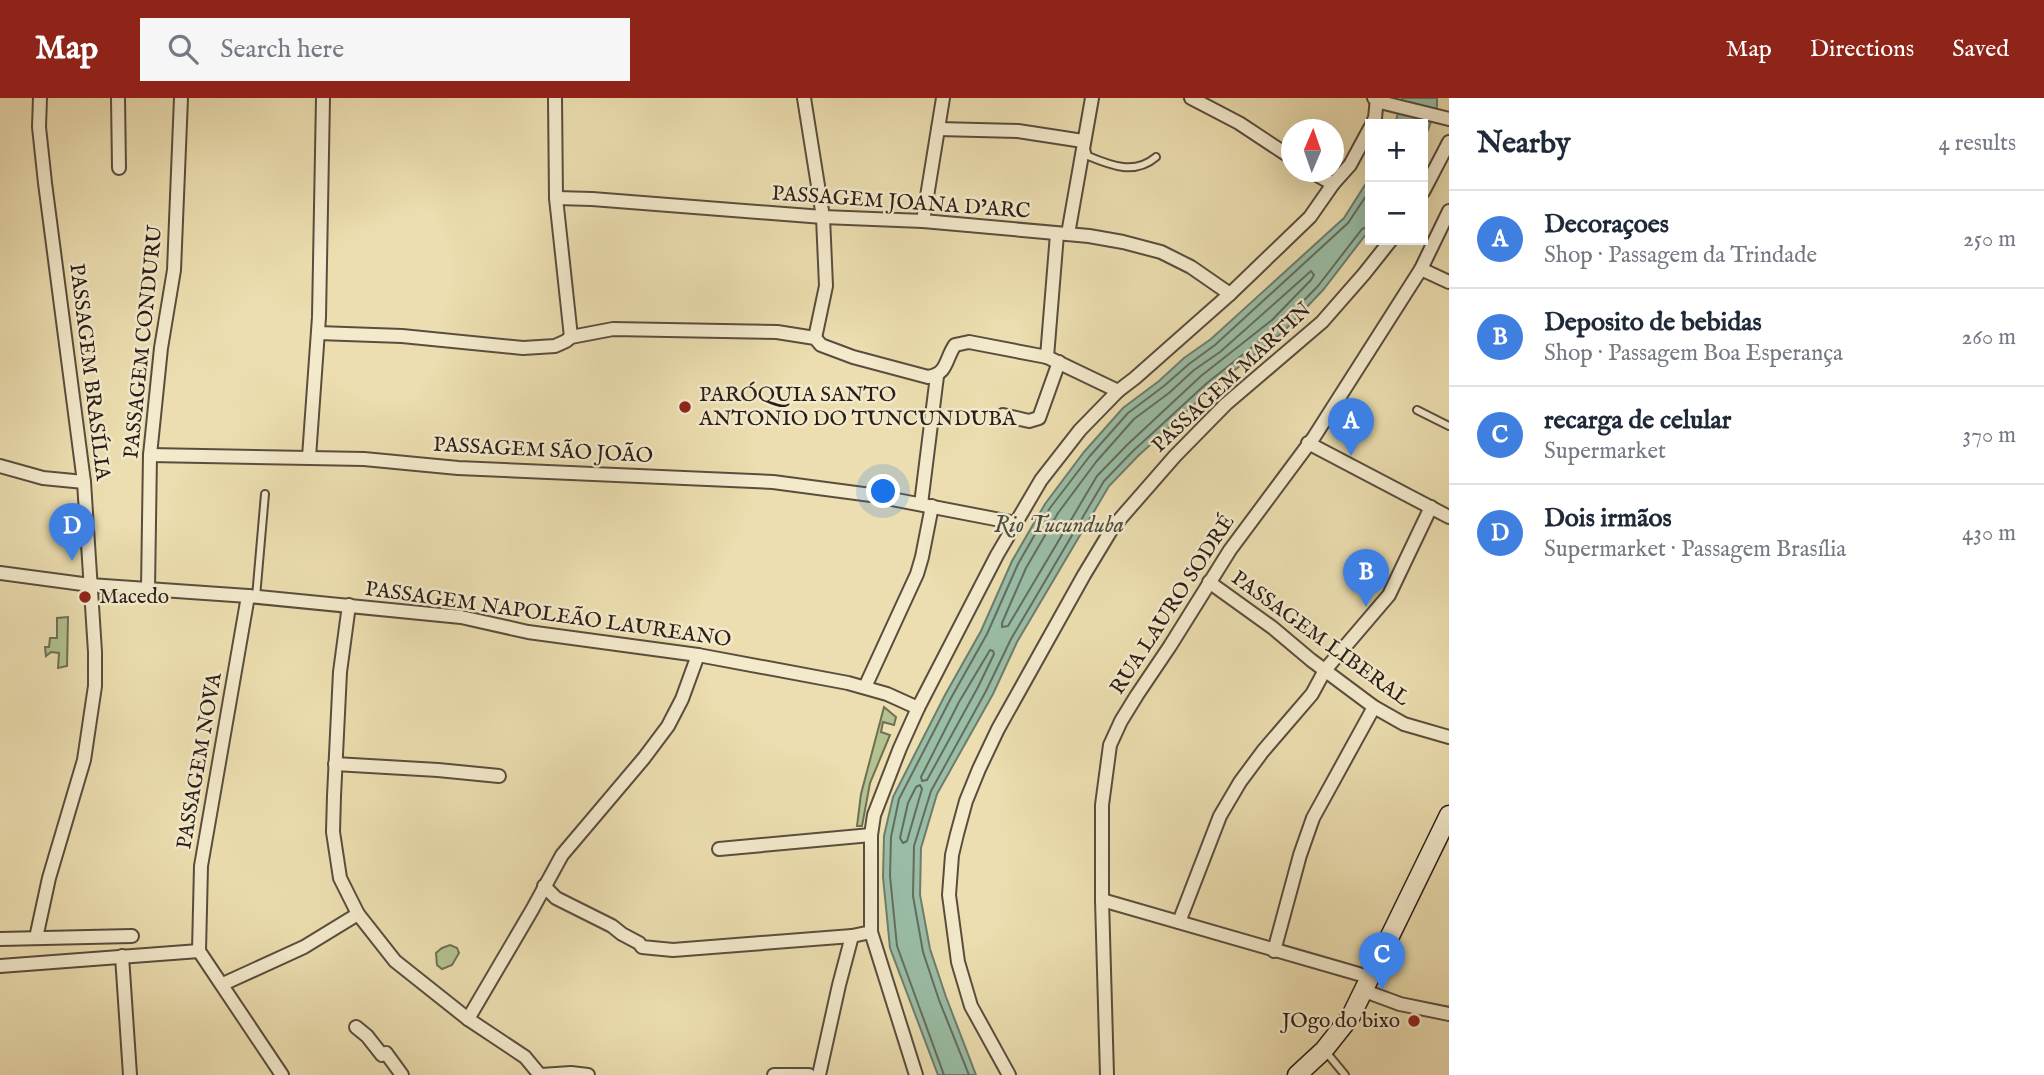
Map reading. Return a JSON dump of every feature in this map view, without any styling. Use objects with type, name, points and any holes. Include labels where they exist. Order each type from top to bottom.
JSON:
[{"type":"street","name":"PASSAGEM BRASÍLIA","points":[[36,938],[49,878],[84,760],[95,686],[84,482],[45,183],[39,127],[40,98]]},
{"type":"street","points":[[118,98],[119,168]]},
{"type":"street","name":"PASSAGEM CONDURU","points":[[148,589],[150,455],[161,348],[174,270],[181,98]]},
{"type":"street","points":[[309,457],[318,333],[323,98]]},
{"type":"street","points":[[555,98],[556,198],[570,337]]},
{"type":"street","points":[[804,98],[824,217],[826,286],[815,338]]},
{"type":"street","points":[[923,220],[943,98]]},
{"type":"street","points":[[1046,356],[1062,234],[1092,98]]},
{"type":"street","points":[[1191,98],[1238,123],[1281,151]]},
{"type":"street","points":[[1374,119],[1378,100],[1449,119]]},
{"type":"street","points":[[938,129],[1018,131],[1083,141]]},
{"type":"street","points":[[916,1075],[871,932],[871,835],[874,815],[918,708],[1016,523],[1041,480],[1064,449],[1118,391],[1230,294],[1310,217],[1350,165],[1365,137]]},
{"type":"street","points":[[1428,182],[1449,142]]},
{"type":"street","points":[[1330,182],[1333,184]]},
{"type":"street","name":"PASSAGEM JOANA D’ARC","points":[[556,198],[824,217],[923,220],[1123,242],[1161,252],[1191,267],[1230,294]]},
{"type":"street","name":"RUA LAURO SODRÉ","points":[[1107,1075],[1102,804],[1110,745],[1126,712],[1209,582],[1314,437],[1421,269],[1449,211]]},
{"type":"street","name":"PASSAGEM MARTIN","points":[[1009,1075],[971,1006],[958,962],[949,895],[952,855],[957,834],[979,769],[998,729],[1113,527],[1175,456],[1226,404],[1322,322],[1387,245]]},
{"type":"street","points":[[1421,269],[1449,282]]},
{"type":"street","points":[[318,333],[402,336],[523,348],[555,346],[570,337],[613,329],[777,332],[815,338],[821,345],[853,357],[918,375],[937,376],[942,372],[955,345],[970,342],[1046,356],[1118,391]]},
{"type":"street","points":[[1003,415],[1029,421],[1039,418],[1059,362]]},
{"type":"street","points":[[865,687],[917,574],[922,557],[937,376]]},
{"type":"street","points":[[1308,443],[1449,517]]},
{"type":"street","name":"PASSAGEM SÃO JOÃO","points":[[150,455],[364,459],[458,468],[772,482],[926,505],[1016,523]]},
{"type":"street","points":[[0,466],[43,478],[84,482]]},
{"type":"street","points":[[1179,922],[1228,800],[1263,751],[1312,694],[1325,670],[1389,594],[1431,507]]},
{"type":"street","name":"PASSAGEM NAPOLEÃO LAUREANO","points":[[0,573],[90,585],[252,596],[461,617],[528,632],[698,655],[865,687],[918,708]]},
{"type":"street","name":"PASSAGEM LIBERAL","points":[[1209,582],[1273,628],[1374,708],[1404,724],[1449,737]]},
{"type":"street","name":"PASSAGEM NOVA","points":[[199,951],[201,866],[252,596]]},
{"type":"street","points":[[349,605],[340,672],[333,832],[340,877],[358,914],[395,961],[468,1019],[525,1057],[540,1075],[588,1075]]},
{"type":"street","points":[[468,1019],[562,855],[668,726],[682,699],[698,655]]},
{"type":"street","points":[[1274,951],[1313,818],[1374,708]]},
{"type":"street","points":[[335,764],[499,776]]},
{"type":"street","points":[[1297,1075],[1324,1051],[1351,1016],[1449,815]]},
{"type":"street","points":[[719,849],[871,835]]},
{"type":"street","points":[[544,886],[556,898],[612,926],[642,947],[673,950],[852,936],[871,932]]},
{"type":"street","points":[[1102,900],[1274,951],[1365,984],[1400,1004],[1449,1014]]},
{"type":"street","points":[[223,984],[304,947],[358,914]]},
{"type":"street","points":[[0,939],[132,936]]},
{"type":"street","points":[[820,1075],[852,936]]},
{"type":"street","points":[[0,966],[199,951],[282,1075]]},
{"type":"street","points":[[122,956],[130,1075]]},
{"type":"street","points":[[356,1027],[382,1055],[386,1053],[402,1075]]},
{"type":"street","points":[[774,1075],[809,1075]]},
{"type":"lane","points":[[1083,141],[1088,156],[1131,169],[1144,166],[1156,157]]},
{"type":"lane","points":[[1417,410],[1449,426]]},
{"type":"lane","points":[[252,596],[265,494]]},
{"type":"lane","points":[[1324,1051],[1345,1075]]},
{"type":"shaded area","points":[[68,617],[67,666],[58,668],[59,653],[51,652],[46,656],[45,647],[49,647],[50,638],[57,638],[57,618]]},
{"type":"shaded area","points":[[884,707],[896,717],[894,725],[883,722],[881,732],[890,735],[870,783],[862,826],[857,826],[861,794]]},
{"type":"shaded area","points":[[450,945],[457,948],[459,953],[452,965],[442,969],[437,965],[436,953]]},
{"type":"water","points":[[1402,98],[1437,98],[1437,106],[1428,130],[1428,119],[1396,119]]},
{"type":"water","name":"Rio Tucunduba","points":[[1365,185],[1365,235],[1323,290],[1283,332],[1212,388],[1109,486],[1017,642],[993,694],[937,794],[921,848],[920,895],[930,949],[976,1075],[938,1075],[890,948],[883,877],[884,836],[893,797],[981,631],[1012,561],[1045,504],[1084,452],[1123,408],[1211,339],[1344,218]]},
{"type":"place","name":"PARÓQUIA SANTO ANTONIO DO TUNCUNDUBA","points":[[685,407]]},
{"type":"place","name":"Decoraçoes","points":[[1351,456]]},
{"type":"place","name":"Dois irmãos","points":[[72,561]]},
{"type":"place","name":"Macedo","points":[[85,597]]},
{"type":"place","name":"Deposito de bebidas","points":[[1366,607]]},
{"type":"place","name":"recarga de celular","points":[[1382,990]]},
{"type":"place","name":"JOgo do bixo","points":[[1414,1021]]}]
